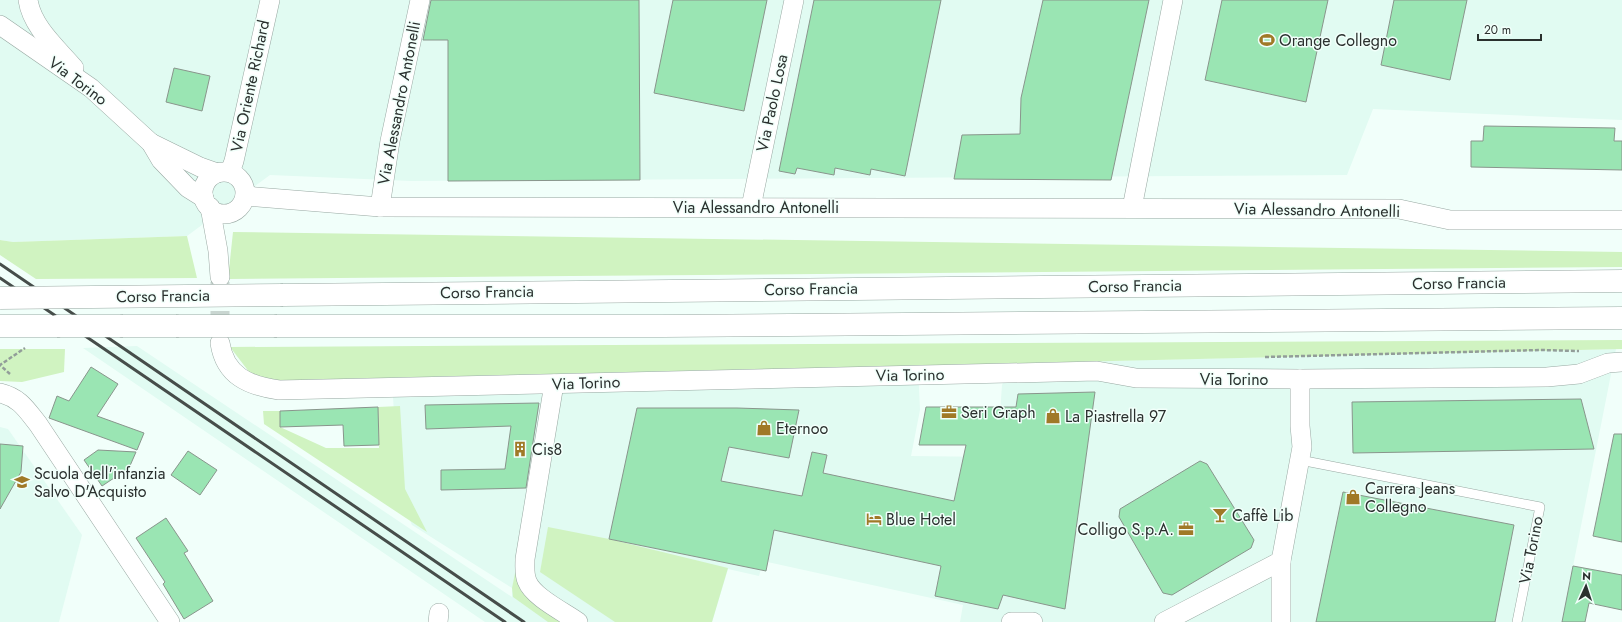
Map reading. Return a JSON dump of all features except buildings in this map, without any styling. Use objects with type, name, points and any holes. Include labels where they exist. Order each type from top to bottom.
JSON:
[{"type":"main road","name":"Corso Francia","points":[[0,298],[1622,281]]},
{"type":"main road","name":"Corso Francia","points":[[0,326],[662,326],[1622,318]]},
{"type":"street","points":[[28,0],[29,8],[36,23],[91,88]]},
{"type":"street","name":"Via Oriente Richard","points":[[223,173],[234,161],[270,0]]},
{"type":"street","name":"Via Alessandro Antonelli","points":[[380,207],[390,142],[420,0]]},
{"type":"street","name":"Via Paolo Losa","points":[[751,207],[794,0]]},
{"type":"street","points":[[1132,208],[1173,0]]},
{"type":"street","name":"Via Torino","points":[[0,25],[91,88],[151,143],[200,167],[236,175],[244,184],[245,196],[239,208],[234,212],[220,213],[188,188],[161,160],[151,143]]},
{"type":"street","points":[[220,276],[218,251],[204,186],[207,181],[223,173]]},
{"type":"street","name":"Via Alessandro Antonelli","points":[[245,196],[380,207],[1399,209],[1450,220],[1622,220]]},
{"type":"street","name":"Via Torino","points":[[220,343],[224,358],[238,376],[248,383],[279,390],[1097,371],[1136,378],[1300,379],[1547,377],[1580,374],[1608,363],[1622,362]]},
{"type":"street","points":[[1281,622],[1281,561],[1302,447],[1300,426],[1300,379]]},
{"type":"street","points":[[554,384],[524,572],[527,582],[534,592],[578,622]]},
{"type":"street","points":[[6,394],[20,402],[38,424],[170,622]]},
{"type":"street","points":[[1168,620],[1281,561]]},
{"type":"street","points":[[1168,620],[1193,622]]},
{"type":"street","points":[[1011,622],[1033,622]]},
{"type":"lane","name":"Via Torino","points":[[1300,460],[1540,506],[1517,622]]},
{"type":"path","points":[[6,394],[15,379],[0,365],[26,348]]},
{"type":"path","points":[[1265,357],[1541,350],[1585,352]]},
{"type":"shaded area","points":[[0,0],[1622,0],[1622,120],[1373,109],[1347,175],[411,181],[270,175],[187,236],[13,242],[0,240]]},
{"type":"shaded area","points":[[137,346],[512,597],[512,588],[412,525],[398,492],[392,377],[918,365],[920,410],[911,456],[997,457],[1002,385],[1012,363],[1616,349],[1562,622],[960,622],[963,605],[763,561],[759,576],[728,569],[712,622],[485,622],[83,348]]},
{"type":"shaded area","name":"Scuola dell'infanzia Salvo D'Acquisto","points":[[0,427],[8,429],[82,535],[59,622],[0,622]]},
{"type":"green space","points":[[233,232],[1622,252],[1622,267],[228,279]]},
{"type":"green space","points":[[187,236],[197,278],[36,279],[0,255],[0,240],[13,242]]},
{"type":"green space","points":[[1622,340],[1622,349],[256,381],[230,347]]},
{"type":"green space","points":[[0,349],[65,349],[64,372],[22,382],[0,381]]},
{"type":"green space","points":[[400,406],[405,489],[427,532],[264,424],[263,411],[280,411],[280,427],[326,448],[379,448],[378,407]]},
{"type":"green space","points":[[548,527],[609,539],[728,568],[712,622],[615,622],[540,572]]},
{"type":"green space","points":[[518,559],[571,622],[548,622],[513,597],[512,588]]},
{"type":"tunnel","points":[[220,282],[220,341]]},
{"type":"railway","points":[[0,264],[524,622]]},
{"type":"railway","points":[[0,278],[505,622]]},
{"type":"place","name":"Orange Collegno","points":[[1267,40]]},
{"type":"place","name":"Seri Graph","points":[[949,412]]},
{"type":"place","name":"La Piastrella 97","points":[[1053,416]]},
{"type":"place","name":"Eternoo","points":[[764,428]]},
{"type":"place","name":"Cis8","points":[[520,449]]},
{"type":"place","name":"Scuola dell'infanzia Salvo D'Acquisto","points":[[22,482]]},
{"type":"place","name":"Carrera Jeans Collegno","points":[[1353,497]]},
{"type":"place","name":"Caffè Lib","points":[[1220,515]]},
{"type":"place","name":"Blue Hotel","points":[[874,519]]},
{"type":"place","name":"Colligo S.p.A.","points":[[1186,529]]}]
